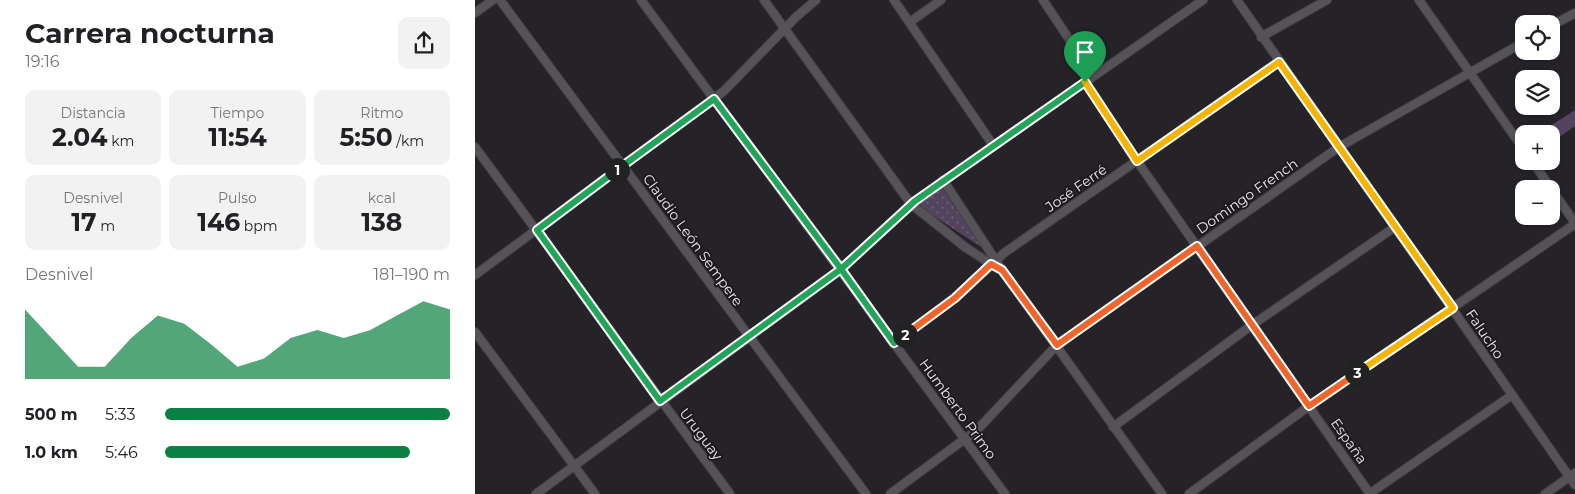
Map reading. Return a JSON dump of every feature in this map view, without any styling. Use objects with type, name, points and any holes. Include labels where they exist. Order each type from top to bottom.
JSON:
[{"type":"street","points":[[475,13],[493,0]]},
{"type":"street","name":"Claudio León Sempere","points":[[500,0],[866,494]]},
{"type":"street","name":"Humberto Primo","points":[[641,0],[1005,494]]},
{"type":"street","points":[[764,0],[911,204],[994,262],[1002,270],[1162,494]]},
{"type":"street","points":[[475,275],[714,99],[816,0]]},
{"type":"street","points":[[894,0],[993,145]]},
{"type":"street","points":[[909,22],[941,0]]},
{"type":"street","points":[[1043,0],[1093,75]]},
{"type":"street","points":[[536,494],[841,269],[911,204],[943,180],[1203,0]]},
{"type":"street","name":"Falucho","points":[[1237,0],[1512,395],[1572,475],[1575,485]]},
{"type":"street","points":[[1261,37],[1327,0]]},
{"type":"street","points":[[1419,0],[1515,137]]},
{"type":"street","points":[[1560,21],[1575,13]]},
{"type":"street","name":"Domingo French","points":[[890,494],[965,440],[1057,345],[1339,147],[1515,47]]},
{"type":"street","name":"José Ferré","points":[[894,343],[955,298],[994,262],[1279,62]]},
{"type":"street","name":"España","points":[[1085,82],[1137,161],[1369,494]]},
{"type":"street","name":"Uruguay","points":[[475,147],[730,494]]},
{"type":"street","points":[[1189,494],[1309,406],[1575,223],[1538,170]]},
{"type":"street","points":[[943,180],[994,262]]},
{"type":"street","points":[[1113,427],[1253,325],[1395,227]]},
{"type":"street","points":[[475,332],[595,494]]},
{"type":"street","points":[[1369,494],[1512,395]]},
{"type":"street","points":[[1545,494],[1572,475]]},
{"type":"shaded area","points":[[1575,110],[1575,126],[1560,137],[1560,125],[1552,125]]},
{"type":"shaded area","points":[[941,186],[984,249],[920,207],[919,202]]},
{"type":"route","points":[[1085,82],[915,201],[841,269],[714,99],[537,230],[660,401],[841,269],[894,343],[955,298],[991,264],[1002,270],[1057,345],[1197,246],[1309,406],[1453,308],[1279,62],[1137,161],[1085,82]]}]
